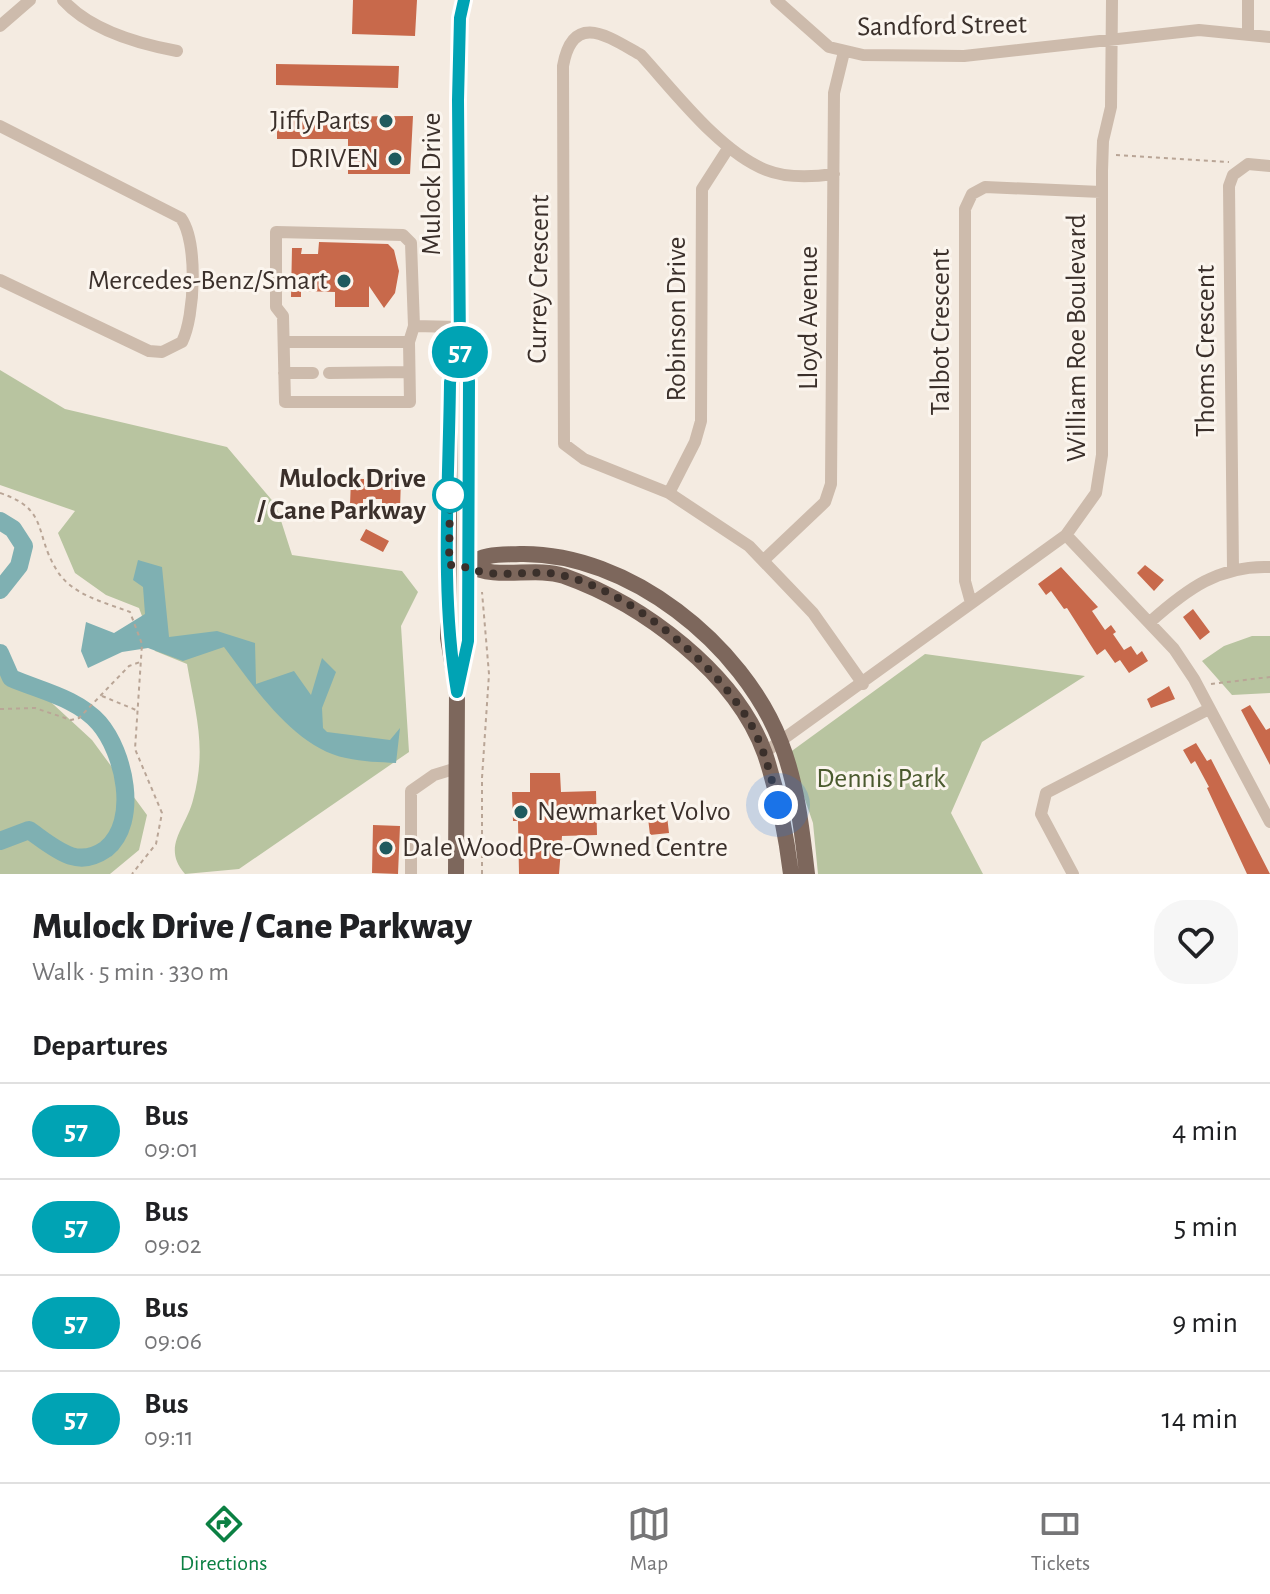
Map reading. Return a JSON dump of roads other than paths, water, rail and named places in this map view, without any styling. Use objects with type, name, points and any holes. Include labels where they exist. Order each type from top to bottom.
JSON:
[{"type":"main road","name":"Mulock Drive","points":[[455,0],[460,18]]},
{"type":"main road","name":"Mulock Drive","points":[[457,692],[468,641],[469,381],[460,351],[459,327],[460,18],[464,0]]},
{"type":"main road","name":"Mulock Drive","points":[[456,874],[457,692],[448,638],[450,382],[460,351]]},
{"type":"main road","points":[[791,874],[786,831],[764,753],[745,715],[722,685],[663,628],[595,588],[559,575],[482,572],[468,565],[482,555],[565,557],[621,577],[677,612],[713,643],[750,686],[781,743],[802,826],[807,874]]},
{"type":"street","points":[[0,26],[30,0]]},
{"type":"street","points":[[63,0],[85,19],[155,47],[177,51]]},
{"type":"street","name":"Sandford Street","points":[[776,0],[818,40],[844,52],[883,56],[964,56],[1199,30],[1270,37]]},
{"type":"street","name":"William Roe Boulevard","points":[[764,753],[1066,535],[1091,503],[1099,483],[1101,192],[1102,155],[1111,107],[1112,0]]},
{"type":"street","points":[[1248,0],[1248,33]]},
{"type":"street","name":"Currey Crescent","points":[[834,174],[791,175],[767,171],[729,147],[641,55],[626,45],[605,35],[586,32],[579,33],[568,45],[563,66],[564,444],[584,459],[669,493],[723,525],[765,559],[821,622],[863,684]]},
{"type":"street","name":"Lloyd Avenue","points":[[765,559],[825,502],[831,484],[834,93],[844,52]]},
{"type":"street","points":[[0,126],[181,218],[192,240],[190,323],[182,342],[162,352],[149,351],[0,280]]},
{"type":"street","name":"Robinson Drive","points":[[669,493],[695,442],[701,421],[702,189],[729,147]]},
{"type":"street","name":"Thoms Crescent","points":[[1233,569],[1229,437],[1229,186],[1233,175],[1248,164],[1270,166]]},
{"type":"street","name":"Talbot Crescent","points":[[971,603],[964,571],[965,209],[972,194],[985,187],[1101,192]]},
{"type":"street","points":[[276,232],[403,235],[411,243],[414,326],[409,342],[410,402],[285,402],[283,316],[276,307],[276,232]]},
{"type":"street","points":[[414,326],[459,327]]},
{"type":"street","points":[[284,342],[409,342]]},
{"type":"street","points":[[329,373],[409,372]]},
{"type":"street","points":[[284,373],[313,373]]},
{"type":"street","points":[[1066,535],[1174,649],[1198,686],[1270,822]]},
{"type":"street","points":[[449,565],[468,565]]},
{"type":"street","points":[[1150,622],[1201,580],[1233,569],[1270,567]]},
{"type":"street","points":[[697,661],[713,643]]},
{"type":"street","points":[[1073,874],[1041,814],[1046,793],[1209,709]]},
{"type":"street","points":[[411,874],[411,791],[434,775],[457,768]]},
{"type":"water","points":[[138,560],[162,567],[169,637],[217,631],[255,643],[256,684],[294,671],[311,695],[322,658],[336,672],[322,708],[323,728],[327,732],[390,740],[400,728],[396,763],[346,758],[310,742],[277,713],[224,647],[183,661],[148,648],[122,652],[88,668],[81,651],[86,622],[114,633],[145,614],[143,587],[133,580]]},
{"type":"waterway","points":[[0,521],[13,529],[24,546],[19,566],[0,590]]},
{"type":"waterway","points":[[0,653],[11,678],[69,701],[99,723],[115,751],[125,786],[123,822],[116,837],[98,854],[81,858],[65,854],[29,830],[0,841]]},
{"type":"place","name":"JiffyParts","points":[[386,121]]},
{"type":"place","name":"DRIVEN","points":[[395,159]]},
{"type":"place","name":"Mercedes-Benz/Smart","points":[[344,281]]},
{"type":"place","name":"Mulock Drive / Cane Parkway","points":[[450,495]]},
{"type":"place","name":"Newmarket Volvo","points":[[521,812]]},
{"type":"place","name":"Dale Wood Pre-Owned Centre","points":[[386,848]]},
{"type":"park label","name":"Dennis Park","points":[[881,779]]}]
